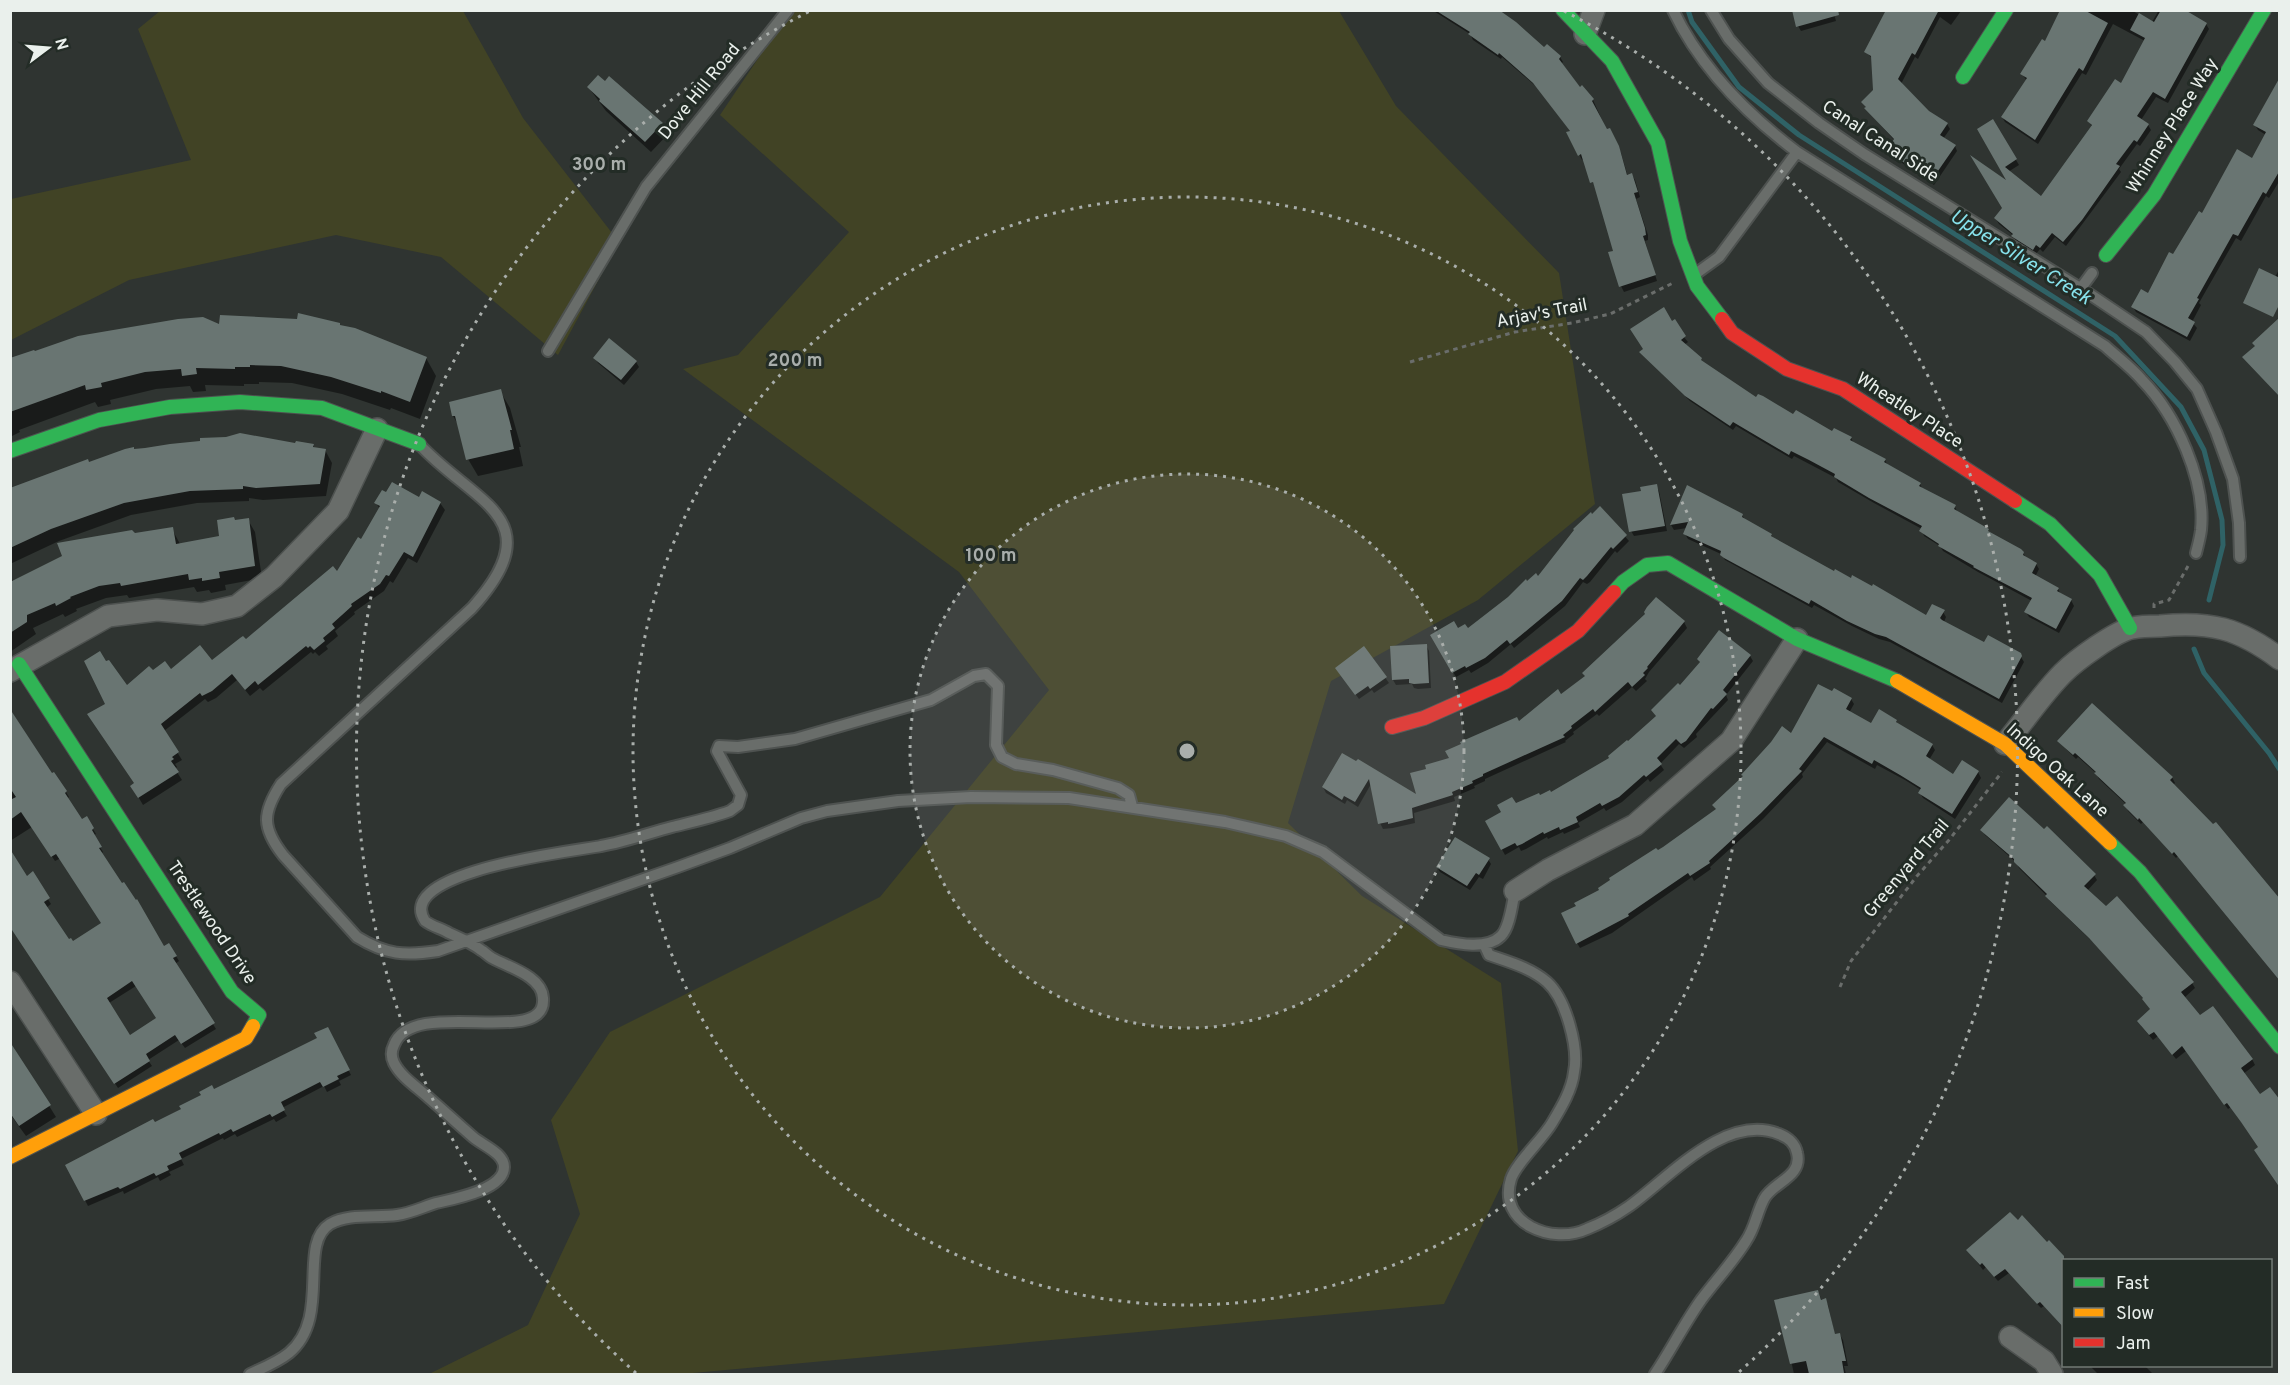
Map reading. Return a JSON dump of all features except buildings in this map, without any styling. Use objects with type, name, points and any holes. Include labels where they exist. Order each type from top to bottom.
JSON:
[{"type":"street","name":"Wheatley Place","points":[[1563,10],[1612,60],[1658,143],[1680,241],[1693,276],[1697,286],[1732,333],[1787,369],[1843,389],[2050,524],[2100,575],[2130,628]]},
{"type":"street","points":[[1586,34],[1594,10]]},
{"type":"street","points":[[1963,77],[2006,10]]},
{"type":"street","name":"Whinney Place Way","points":[[2106,255],[2154,195],[2264,10]]},
{"type":"street","points":[[2272,10],[2280,15]]},
{"type":"street","points":[[10,451],[99,420],[170,406],[240,402],[322,408],[419,444]]},
{"type":"street","points":[[15,667],[108,616],[157,610],[202,614],[237,606],[274,577],[338,512],[377,429]]},
{"type":"street","name":"Indigo Oak Lane","points":[[1392,727],[1424,718],[1505,682],[1578,631],[1623,582],[1647,566],[1668,563],[1797,639],[1890,676],[2005,744],[2140,872],[2280,1047]]},
{"type":"street","points":[[2005,744],[2064,672],[2090,651],[2130,628],[2156,618],[2210,625],[2235,632],[2258,643],[2280,659]]},
{"type":"street","points":[[1515,891],[1548,870],[1635,825],[1731,741],[1797,639]]},
{"type":"street","name":"Trestlewood Drive","points":[[10,1157],[246,1038],[259,1015],[232,992],[15,667]]},
{"type":"street","points":[[10,982],[96,1114]]},
{"type":"street","points":[[2010,1337],[2044,1361],[2052,1374]]},
{"type":"lane","name":"Dove Hill Road","points":[[548,351],[646,187],[788,10]]},
{"type":"lane","points":[[1673,10],[1702,57],[1733,96],[1764,128],[1797,152],[2105,345],[2143,380],[2179,432],[2190,457],[2200,510],[2201,530],[2196,553]]},
{"type":"lane","name":"Canal Canal Side","points":[[1711,10],[1729,39],[1768,83],[1819,123],[1864,154],[2081,288],[2146,332],[2197,389],[2216,432],[2233,479],[2239,522],[2240,557]]},
{"type":"lane","points":[[1693,276],[1719,257],[1797,152]]},
{"type":"lane","points":[[2081,288],[2092,273]]},
{"type":"lane","points":[[419,444],[437,464],[498,514],[505,527],[507,540],[502,562],[488,590],[472,608],[281,784],[268,803],[266,822],[274,843],[283,855],[357,937],[373,947],[394,954],[415,955],[438,951],[689,863],[801,818],[827,811],[898,801],[971,797],[1069,798],[1225,822],[1286,836],[1323,852],[1441,940],[1461,945],[1484,944],[1501,936],[1515,891]]},
{"type":"lane","points":[[250,1374],[290,1352],[305,1332],[314,1302],[315,1245],[320,1233],[330,1224],[343,1220],[399,1215],[471,1195],[488,1188],[500,1178],[505,1169],[498,1155],[474,1138],[403,1075],[392,1061],[391,1052],[399,1035],[412,1026],[448,1022],[522,1022],[529,1020],[542,1008],[544,1000],[542,993],[531,979],[448,931],[433,927],[421,914],[424,900],[433,891],[452,879],[483,868],[533,856],[601,846],[715,817],[738,805],[741,795],[717,751],[719,746],[738,747],[795,739],[931,700],[975,676],[987,674],[998,686],[996,738],[998,752],[1007,761],[1053,770],[1118,788],[1128,795],[1132,806]]},
{"type":"lane","points":[[1484,944],[1489,955],[1522,967],[1548,983],[1558,995],[1566,1014],[1575,1055],[1574,1073],[1563,1105],[1539,1142],[1511,1178],[1509,1191],[1516,1214],[1530,1227],[1556,1236],[1583,1232],[1629,1207],[1694,1154],[1742,1132],[1772,1131],[1788,1138],[1797,1153],[1798,1161],[1795,1170],[1770,1190],[1747,1240],[1700,1301],[1673,1349],[1655,1374]]},
{"type":"path","name":"Arjav's Trail","points":[[1410,362],[1515,332],[1610,314],[1674,282]]},
{"type":"path","points":[[2156,618],[2154,604],[2169,600],[2196,553]]},
{"type":"path","name":"Greenyard Trail","points":[[1840,987],[1851,961],[2002,772]]},
{"type":"green space","points":[[160,11],[463,11],[523,118],[619,242],[558,355],[441,257],[336,235],[129,280],[11,340],[11,199],[191,160],[138,29]]},
{"type":"green space","points":[[785,11],[1339,11],[1396,106],[1559,273],[1595,504],[1478,600],[1331,681],[1288,823],[1362,896],[1501,983],[1518,1151],[1444,1304],[682,1374],[429,1374],[528,1325],[580,1214],[551,1120],[610,1032],[880,897],[1049,690],[959,572],[683,369],[738,355],[849,232],[720,115],[778,29]]},
{"type":"waterway","name":"Upper Silver Creek","points":[[1688,10],[1692,22],[1739,87],[1799,135],[2115,336],[2181,407],[2204,450],[2222,520],[2223,545],[2209,600]]},
{"type":"waterway","name":"Upper Silver Creek","points":[[2194,649],[2204,673],[2269,753],[2280,770]]},
{"type":"traffic: fast","points":[[1563,10],[1612,61],[1658,143],[1680,241],[1697,286],[1722,319]]},
{"type":"traffic: fast","points":[[1963,77],[2006,10]]},
{"type":"traffic: fast","points":[[2106,255],[2154,195],[2264,10]]},
{"type":"traffic: fast","points":[[10,451],[99,420],[170,407],[240,402],[322,408],[419,444]]},
{"type":"traffic: fast","points":[[2015,501],[2050,524],[2100,575],[2130,628]]},
{"type":"traffic: fast","points":[[1614,592],[1623,582],[1647,565],[1668,563],[1797,639],[1897,681]]},
{"type":"traffic: fast","points":[[19,664],[232,992],[259,1015],[253,1026]]},
{"type":"traffic: fast","points":[[2110,843],[2140,872],[2280,1047]]},
{"type":"traffic: slow","points":[[1897,681],[2005,744],[2110,843]]},
{"type":"traffic: slow","points":[[10,1157],[246,1038],[253,1026]]},
{"type":"traffic: jam","points":[[1722,319],[1732,333],[1787,369],[1843,389],[2015,501]]},
{"type":"traffic: jam","points":[[1392,727],[1424,718],[1505,682],[1578,631],[1614,592]]}]
